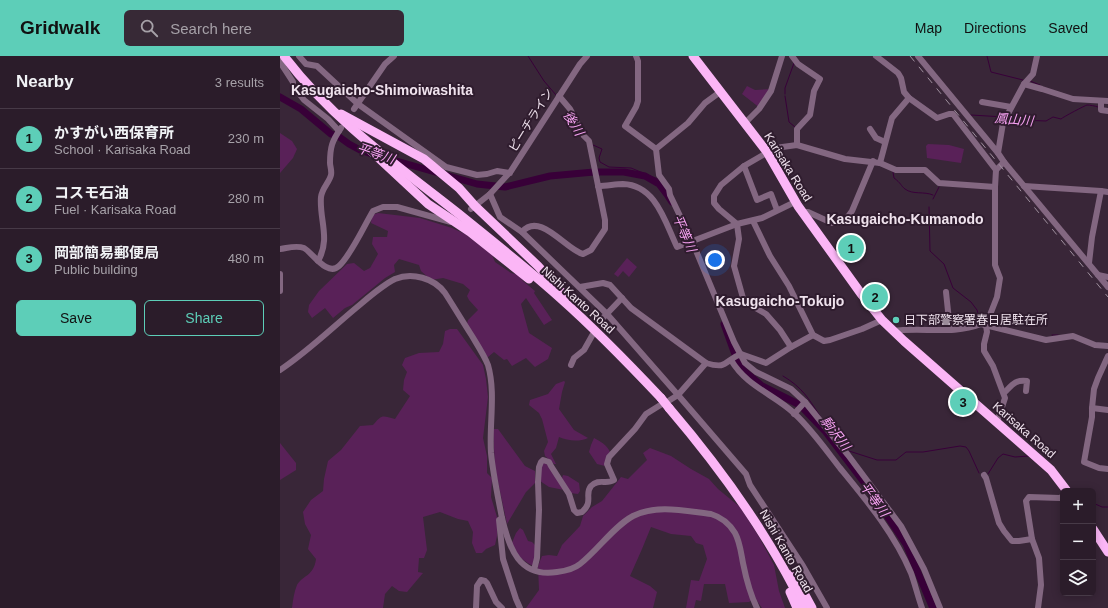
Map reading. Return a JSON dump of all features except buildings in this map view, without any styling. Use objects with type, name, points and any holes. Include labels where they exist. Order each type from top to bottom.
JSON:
[{"type":"highway","name":"Nishi Kanto Road","points":[[284,56],[310,88],[366,141],[523,266],[593,331],[612,346],[665,402],[713,460],[743,501],[774,552],[804,608]]},
{"type":"highway","name":"Karisaka Road","points":[[693,56],[767,152],[801,212],[882,320],[1051,470],[1065,488]]},
{"type":"highway","points":[[310,88],[344,116],[424,159],[459,188],[473,208],[538,266],[612,346]]},
{"type":"highway","points":[[333,111],[357,138],[428,204],[432,210],[430,216]]},
{"type":"highway","points":[[428,204],[457,220],[593,331]]},
{"type":"highway","points":[[743,501],[795,576],[812,608]]},
{"type":"highway","points":[[1096,534],[1108,552]]},
{"type":"highway","points":[[774,552],[797,608]]},
{"type":"street","points":[[299,56],[306,64],[317,66],[356,107],[446,167],[477,175],[497,171],[510,173]]},
{"type":"street","points":[[356,107],[385,64],[394,56]]},
{"type":"street","points":[[636,56],[638,61],[638,101],[625,126],[656,149],[659,175],[670,189],[670,195],[692,241],[740,354],[745,362],[756,372],[791,390],[805,402],[901,526],[924,569],[940,608]]},
{"type":"street","points":[[745,123],[759,110],[771,91],[782,56]]},
{"type":"street","points":[[792,56],[798,64],[820,78],[814,91],[810,115],[797,129],[797,145]]},
{"type":"street","points":[[876,56],[898,73],[901,78],[904,92],[909,98],[937,118],[948,114],[954,114],[997,169]]},
{"type":"street","points":[[918,56],[1108,287]]},
{"type":"street","points":[[998,153],[1003,123],[1024,84],[1033,74],[1037,56]]},
{"type":"street","name":"ピーチライン","points":[[473,208],[490,194],[510,173],[584,57]]},
{"type":"street","points":[[280,62],[293,82],[293,86],[304,100],[340,129],[332,142],[330,165],[331,174],[328,182],[322,190],[321,198],[324,245],[322,254],[318,261]]},
{"type":"street","points":[[1024,84],[1042,88],[1073,99],[1103,104],[1108,111]]},
{"type":"street","points":[[356,88],[365,94]]},
{"type":"street","points":[[656,149],[688,123],[705,103],[720,92]]},
{"type":"street","points":[[522,232],[527,227],[538,226],[565,242],[578,253],[582,254],[591,250],[605,228],[589,141],[584,136],[577,119],[559,96]]},
{"type":"street","points":[[801,212],[808,212],[832,223],[844,222],[852,211],[876,162],[885,142],[892,118],[909,98]]},
{"type":"street","points":[[982,102],[1011,107]]},
{"type":"street","points":[[870,129],[876,138],[885,142]]},
{"type":"street","points":[[791,347],[780,330],[766,314],[752,306],[743,298],[734,266],[739,239],[737,224],[714,203],[714,196],[721,185],[744,166],[775,148],[797,145],[845,159],[876,162],[896,170],[925,170],[939,183],[995,187]]},
{"type":"street","points":[[997,422],[1006,398],[993,366],[984,351],[986,325],[997,297],[1000,278],[995,265],[995,187],[997,169],[1004,162]]},
{"type":"street","points":[[744,166],[757,200],[771,194],[777,210]]},
{"type":"street","points":[[598,184],[625,184],[647,192],[655,200],[677,247],[737,224],[762,218],[795,202]]},
{"type":"street","points":[[1024,186],[1108,192]]},
{"type":"street","points":[[1089,263],[1092,237],[1101,191]]},
{"type":"street","points":[[490,194],[500,217],[522,232],[607,314],[746,474],[750,485],[803,566],[827,608]]},
{"type":"street","points":[[280,249],[295,246],[305,248],[327,268],[333,269],[339,266],[347,257],[373,211],[378,208],[397,208],[451,222],[457,220]]},
{"type":"street","points":[[753,221],[770,256],[789,286],[813,335],[824,341],[830,340],[862,329],[882,320]]},
{"type":"street","points":[[280,274],[280,291]]},
{"type":"street","points":[[1098,275],[1108,277]]},
{"type":"street","points":[[280,370],[371,295],[396,279],[409,276],[433,281],[449,298],[481,351],[489,371],[491,399],[491,452],[494,476],[507,537],[515,556],[525,565],[534,570],[551,573],[566,570],[578,566],[590,557],[624,522],[643,512],[661,509],[710,514],[718,516],[726,522],[735,533],[756,608]]},
{"type":"street","points":[[580,287],[603,283],[610,285],[631,308],[706,363],[723,366],[740,354]]},
{"type":"street","points":[[946,292],[950,330]]},
{"type":"street","points":[[601,320],[622,298]]},
{"type":"street","points":[[893,331],[950,330],[971,328],[981,324],[1046,340],[1073,336],[1095,345],[1108,346]]},
{"type":"street","points":[[571,365],[574,358],[584,350],[593,331]]},
{"type":"street","points":[[740,354],[766,364],[791,347],[813,335]]},
{"type":"street","points":[[1108,356],[1098,378],[1084,462],[1099,468],[1108,469]]},
{"type":"street","points":[[731,360],[737,370],[747,380],[794,414],[812,433],[881,520],[896,542],[911,574],[922,608]]},
{"type":"street","points":[[534,570],[538,558],[538,482],[540,462],[543,460],[548,462],[569,494],[574,510],[577,513],[582,512],[587,507],[589,502],[588,493],[591,486],[598,481],[609,482],[614,480],[607,464],[609,457],[635,429],[646,414],[678,394],[706,363]]},
{"type":"street","points":[[1004,392],[1016,381],[1021,380],[1027,381],[1026,391]]},
{"type":"street","points":[[794,414],[805,402]]},
{"type":"street","points":[[1092,408],[1108,410]]},
{"type":"street","points":[[984,476],[986,478],[999,523],[1004,531],[1012,541],[1032,539]]},
{"type":"street","points":[[1038,608],[1041,585],[1039,558],[1032,539],[1026,500],[1029,498],[1060,498]]},
{"type":"street","points":[[502,517],[499,520],[503,559],[520,608]]},
{"type":"street","points":[[911,574],[924,569]]},
{"type":"street","points":[[476,608],[477,586],[481,580],[484,580],[487,583],[496,602],[502,608]]},
{"type":"shaded area","points":[[747,86],[755,90],[772,89],[760,108],[742,94]]},
{"type":"shaded area","points":[[280,133],[292,141],[297,149],[293,158],[280,173]]},
{"type":"shaded area","points":[[928,144],[949,145],[964,149],[961,163],[927,158],[926,146]]},
{"type":"shaded area","points":[[378,213],[420,218],[452,228],[465,234],[492,255],[495,262],[511,273],[519,275],[523,281],[535,291],[534,293],[552,320],[544,325],[526,298],[521,304],[529,333],[552,348],[548,359],[535,367],[526,358],[512,366],[507,359],[504,360],[494,352],[488,357],[485,357],[466,327],[468,320],[478,310],[467,296],[470,290],[463,284],[443,278],[431,280],[421,271],[419,265],[399,259],[394,265],[395,272],[333,318],[325,308],[312,318],[308,312],[309,305],[319,291],[347,264],[354,263],[364,271],[370,268],[378,254],[372,244],[373,237],[387,237],[388,231],[371,223],[372,215]]},
{"type":"shaded area","points":[[627,258],[637,267],[629,277],[623,271],[618,277],[614,274]]},
{"type":"shaded area","points":[[457,329],[483,365],[486,379],[488,397],[483,438],[487,456],[487,473],[492,478],[491,497],[497,517],[497,536],[495,545],[486,549],[482,553],[476,553],[472,543],[473,532],[468,521],[440,512],[423,517],[427,550],[424,558],[419,558],[418,572],[423,573],[407,592],[399,591],[392,586],[385,594],[383,608],[292,608],[294,593],[297,585],[311,572],[315,565],[316,559],[308,549],[311,535],[305,524],[303,512],[311,500],[323,491],[328,461],[341,450],[360,426],[373,425],[382,417],[395,419],[410,396],[403,390],[407,372],[402,365],[405,358],[419,353],[439,352],[443,344],[445,331]]},
{"type":"shaded area","points":[[564,381],[559,409],[574,430],[588,438],[574,440],[559,437],[556,448],[551,454],[556,464],[554,464],[545,456],[544,451],[548,442],[542,419],[539,413],[529,405],[530,400],[548,394],[556,384]]},
{"type":"shaded area","points":[[493,429],[498,429],[525,466],[535,471],[535,483],[526,492],[507,524],[495,468]]},
{"type":"shaded area","points":[[594,438],[605,445],[610,452],[606,458],[605,466],[597,464],[589,452]]},
{"type":"shaded area","points":[[280,443],[296,463],[296,470],[280,480]]},
{"type":"shaded area","points":[[650,448],[671,456],[709,479],[718,489],[740,507],[759,537],[774,565],[779,591],[785,608],[762,608],[755,598],[749,602],[729,603],[725,584],[704,584],[701,601],[696,600],[694,608],[686,608],[691,580],[699,581],[707,559],[703,545],[696,543],[691,536],[671,534],[651,527],[630,576],[650,586],[657,592],[653,608],[526,608],[539,590],[538,566],[542,556],[557,556],[562,545],[580,526],[583,516],[592,507],[602,501],[621,477],[628,479],[647,460],[643,453]]},
{"type":"shaded area","points":[[543,463],[548,465],[564,490],[549,487],[540,481],[541,467]]},
{"type":"shaded area","points":[[563,475],[568,476],[579,483],[580,491],[578,494],[570,493],[562,478]]},
{"type":"shaded area","points":[[883,503],[909,543],[937,608],[929,608],[903,546],[881,513]]},
{"type":"shaded area","points":[[520,528],[523,530],[528,541],[532,542],[536,546],[533,566],[520,557],[511,545]]},
{"type":"waterway","name":"後川","points":[[528,56],[544,81],[556,95]]},
{"type":"waterway","name":"鳳山川","points":[[987,56],[991,72],[1023,80]]},
{"type":"waterway","points":[[785,94],[785,88],[794,63]]},
{"type":"waterway","name":"鳳山川","points":[[1030,81],[1040,85]]},
{"type":"waterway","points":[[785,96],[789,122],[795,127]]},
{"type":"waterway","name":"平等川","points":[[280,97],[301,109],[331,134],[338,136],[360,150],[375,155]]},
{"type":"waterway","name":"鳳山川","points":[[1009,118],[1046,121],[1053,117],[1061,119],[1087,105],[1098,107]]},
{"type":"waterway","name":"鳳山川","points":[[971,115],[1004,117]]},
{"type":"waterway","name":"後川","points":[[593,145],[602,149],[599,158],[600,162],[609,167],[631,168],[658,179],[661,183]]},
{"type":"waterway","name":"平等川","points":[[393,160],[477,184],[505,187],[550,176],[594,172],[624,172],[645,176],[659,184],[672,202]]},
{"type":"waterway","points":[[893,172],[894,178],[908,191],[933,195]]},
{"type":"waterway","points":[[933,199],[939,187]]},
{"type":"waterway","points":[[929,207],[930,251],[944,264],[953,288],[971,302],[977,310],[979,317],[986,319]]},
{"type":"waterway","name":"平等川","points":[[724,324],[737,360],[743,370],[762,386],[800,405],[825,431],[888,514]]},
{"type":"waterway","points":[[1052,335],[1058,335]]},
{"type":"waterway","name":"駒沢川","points":[[783,376],[800,389],[820,416]]},
{"type":"waterway","name":"駒沢川","points":[[849,451],[877,460],[896,460],[906,452],[923,452],[960,446],[966,447],[979,473]]},
{"type":"waterway","name":"駒沢川","points":[[988,474],[998,458],[1003,454],[1015,457],[1029,456]]},
{"type":"waterway","name":"駒沢川","points":[[1096,504],[1102,507],[1108,507]]},
{"type":"railway","points":[[910,56],[1108,297]]},
{"type":"place","name":"かすがい西保育所","points":[[851,248]]},
{"type":"place","name":"コスモ石油","points":[[875,297]]},
{"type":"place","name":"日下部警察署春日居駐在所","points":[[896,320]]},
{"type":"place","name":"岡部簡易郵便局","points":[[963,402]]},
{"type":"district","name":"Kasugaicho-Shimoiwashita","points":[[382,90]]},
{"type":"district","name":"Kasugaicho-Kumanodo","points":[[905,219]]},
{"type":"district","name":"Kasugaicho-Tokujo","points":[[780,301]]}]
